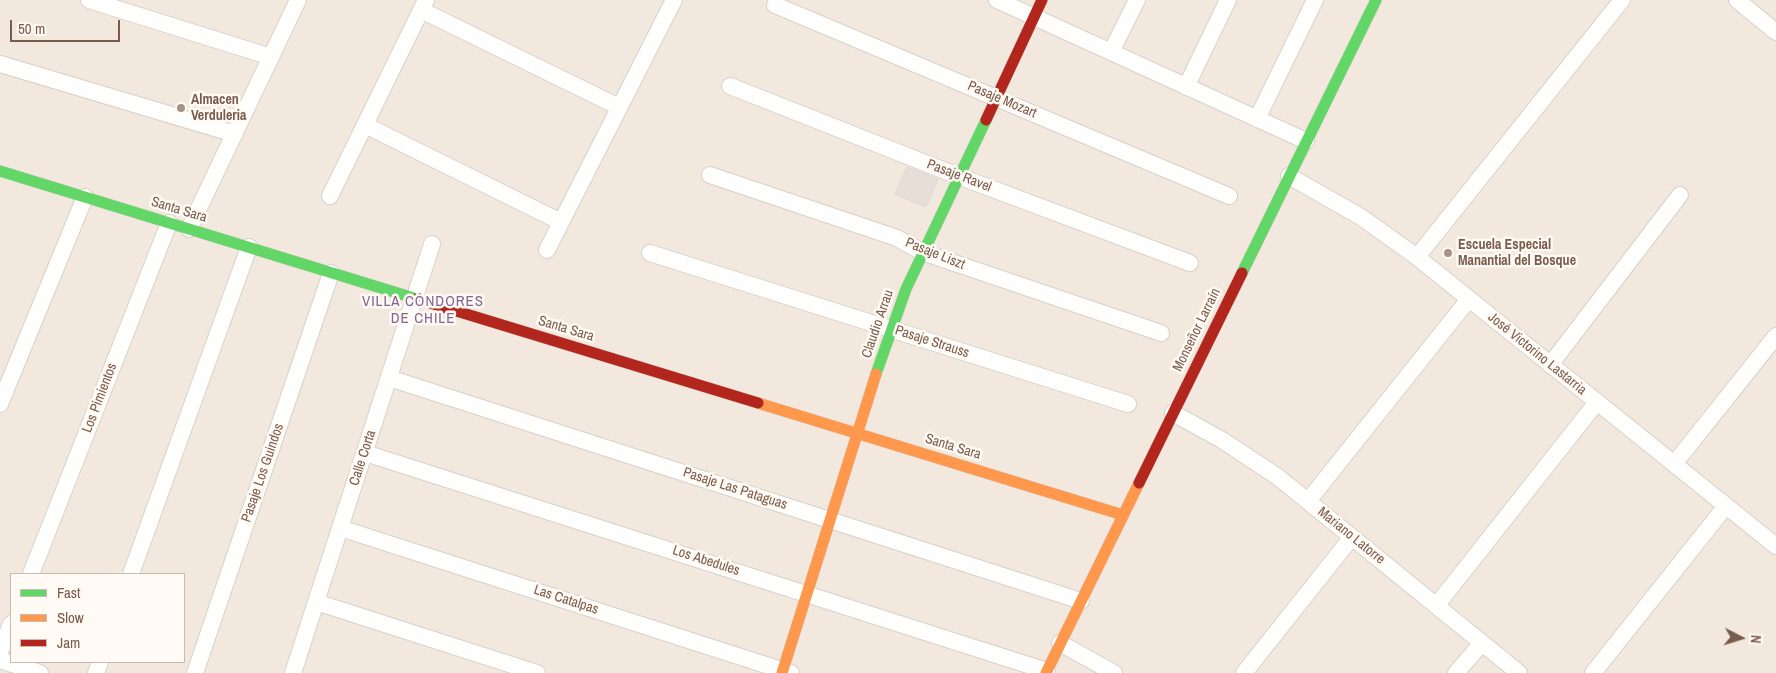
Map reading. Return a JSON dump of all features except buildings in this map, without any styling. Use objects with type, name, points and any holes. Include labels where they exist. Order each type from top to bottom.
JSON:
[{"type":"street","points":[[89,0],[271,56]]},
{"type":"street","points":[[190,229],[298,0]]},
{"type":"street","points":[[546,250],[674,0]]},
{"type":"street","points":[[997,0],[1306,141]]},
{"type":"street","name":"Claudio Arrau","points":[[785,672],[807,593],[890,329],[922,252],[1042,0]]},
{"type":"street","points":[[1111,52],[1137,0]]},
{"type":"street","points":[[1186,87],[1228,0]]},
{"type":"street","points":[[1257,119],[1315,0]]},
{"type":"street","name":"Monseñor Larraín","points":[[1046,672],[1376,0]]},
{"type":"street","points":[[1417,257],[1622,0]]},
{"type":"street","points":[[1736,0],[1776,32]]},
{"type":"street","points":[[330,196],[423,5],[619,107]]},
{"type":"street","name":"Pasaje Mozart","points":[[775,5],[1229,196]]},
{"type":"street","points":[[0,64],[234,134]]},
{"type":"street","name":"Pasaje Ravel","points":[[730,86],[958,176],[1190,263]]},
{"type":"street","points":[[365,125],[561,222]]},
{"type":"street","name":"Santa Sara","points":[[1,174],[169,222],[1123,515]]},
{"type":"street","name":"Pasaje Liszt","points":[[710,175],[897,238],[922,252],[1161,333]]},
{"type":"street","name":"José Victorino Lastarria","points":[[1289,176],[1361,217],[1417,257],[1776,546]]},
{"type":"street","points":[[1550,364],[1680,195]]},
{"type":"street","points":[[0,404],[85,197]]},
{"type":"street","name":"Los Pimientos","points":[[31,573],[169,222]]},
{"type":"street","name":"Calle Corta","points":[[293,673],[432,244]]},
{"type":"street","points":[[131,573],[249,247]]},
{"type":"street","name":"Pasaje Strauss","points":[[650,253],[1128,404]]},
{"type":"street","name":"Pasaje Los Guindos","points":[[195,673],[331,273]]},
{"type":"street","points":[[1308,501],[1470,299]]},
{"type":"street","points":[[1674,464],[1776,336]]},
{"type":"street","name":"Pasaje Las Pataguas","points":[[389,378],[1081,601]]},
{"type":"street","points":[[1436,606],[1597,402]]},
{"type":"street","name":"Mariano Latorre","points":[[1173,413],[1246,455],[1308,501],[1519,673]]},
{"type":"street","name":"Los Abedules","points":[[365,453],[807,593],[1046,672]]},
{"type":"street","points":[[1593,673],[1726,506]]},
{"type":"street","name":"Las Catalpas","points":[[340,528],[785,672]]},
{"type":"street","points":[[1244,673],[1352,537]]},
{"type":"street","points":[[316,602],[537,673]]},
{"type":"street","points":[[0,652],[10,627]]},
{"type":"street","points":[[1060,643],[1114,673]]},
{"type":"street","points":[[1456,673],[1482,643]]},
{"type":"street","points":[[0,660],[32,672]]},
{"type":"shaded area","points":[[0,0],[1776,0],[1776,673],[0,673]]},
{"type":"traffic: fast","points":[[1242,273],[1376,0]]},
{"type":"traffic: fast","points":[[876,374],[906,289],[986,120]]},
{"type":"traffic: fast","points":[[0,171],[417,299]]},
{"type":"traffic: slow","points":[[782,673],[876,374]]},
{"type":"traffic: slow","points":[[758,403],[1123,515]]},
{"type":"traffic: slow","points":[[1046,673],[1139,483]]},
{"type":"traffic: jam","points":[[986,120],[1042,0]]},
{"type":"traffic: jam","points":[[1139,483],[1242,273]]},
{"type":"traffic: jam","points":[[417,299],[758,403]]},
{"type":"place","name":"Almacen Verduleria","points":[[181,108]]},
{"type":"place","name":"Escuela Especial Manantial del Bosque","points":[[1448,253]]},
{"type":"district","name":"VILLA CÓNDORES DE CHILE","points":[[423,310]]}]
